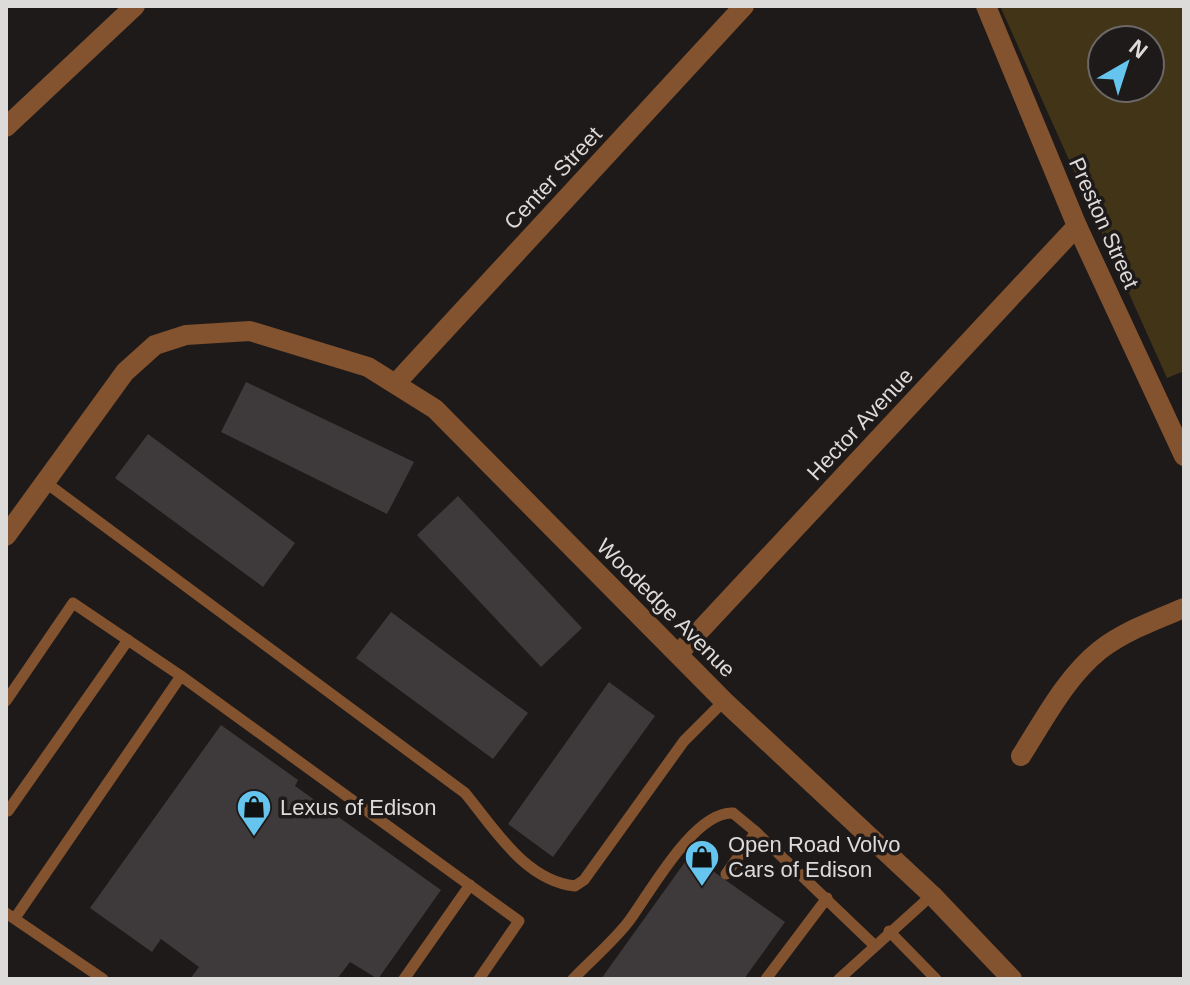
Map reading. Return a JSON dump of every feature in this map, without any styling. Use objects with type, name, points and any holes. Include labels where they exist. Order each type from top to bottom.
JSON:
[{"type":"street","points":[[6,127],[135,6]]},
{"type":"street","name":"Center Street","points":[[397,382],[744,6]]},
{"type":"street","name":"Preston Street","points":[[986,6],[1077,226],[1184,456]]},
{"type":"street","name":"Hector Avenue","points":[[678,654],[1077,226]]},
{"type":"street","name":"Woodedge Avenue","points":[[45,482],[125,372],[155,345],[186,335],[250,331],[368,367],[397,382],[435,409],[724,701],[932,895],[1012,979]]},
{"type":"street","points":[[6,536],[45,482]]},
{"type":"street","points":[[1021,756],[1075,675],[1100,651],[1134,629],[1184,608]]},
{"type":"lane","points":[[45,482],[465,793],[508,847],[562,885],[575,886],[584,880],[684,741],[724,701]]},
{"type":"lane","points":[[6,701],[73,603],[181,676],[519,921],[479,979]]},
{"type":"lane","points":[[8,811],[128,640]]},
{"type":"lane","points":[[103,979],[10,916],[181,676]]},
{"type":"lane","points":[[573,979],[627,924],[679,848],[717,816],[733,813],[874,945]]},
{"type":"lane","points":[[726,874],[756,832]]},
{"type":"lane","points":[[404,979],[470,885]]},
{"type":"lane","points":[[839,979],[932,895]]},
{"type":"lane","points":[[766,979],[827,898]]},
{"type":"lane","points":[[889,931],[936,979]]},
{"type":"shaded area","points":[[1000,6],[1184,6],[1184,371],[1167,378]]},
{"type":"building","points":[[246,382],[414,462],[387,514],[221,432]]},
{"type":"building","points":[[148,434],[295,543],[263,587],[115,478]]},
{"type":"building","points":[[458,496],[582,628],[541,667],[417,535]]},
{"type":"building","points":[[391,612],[528,713],[493,759],[356,658]]},
{"type":"building","points":[[609,682],[655,716],[553,857],[508,824]]},
{"type":"building","name":"Lexus of Edison","points":[[221,725],[298,780],[295,786],[441,890],[378,979],[350,962],[337,979],[190,979],[199,967],[161,939],[152,952],[90,908]]},
{"type":"building","name":"Open Road Volvo Cars of Edison","points":[[690,855],[785,922],[744,979],[601,979]]},
{"type":"place","name":"Lexus of Edison","points":[[254,838]]},
{"type":"place","name":"Open Road Volvo Cars of Edison","points":[[702,888]]}]
